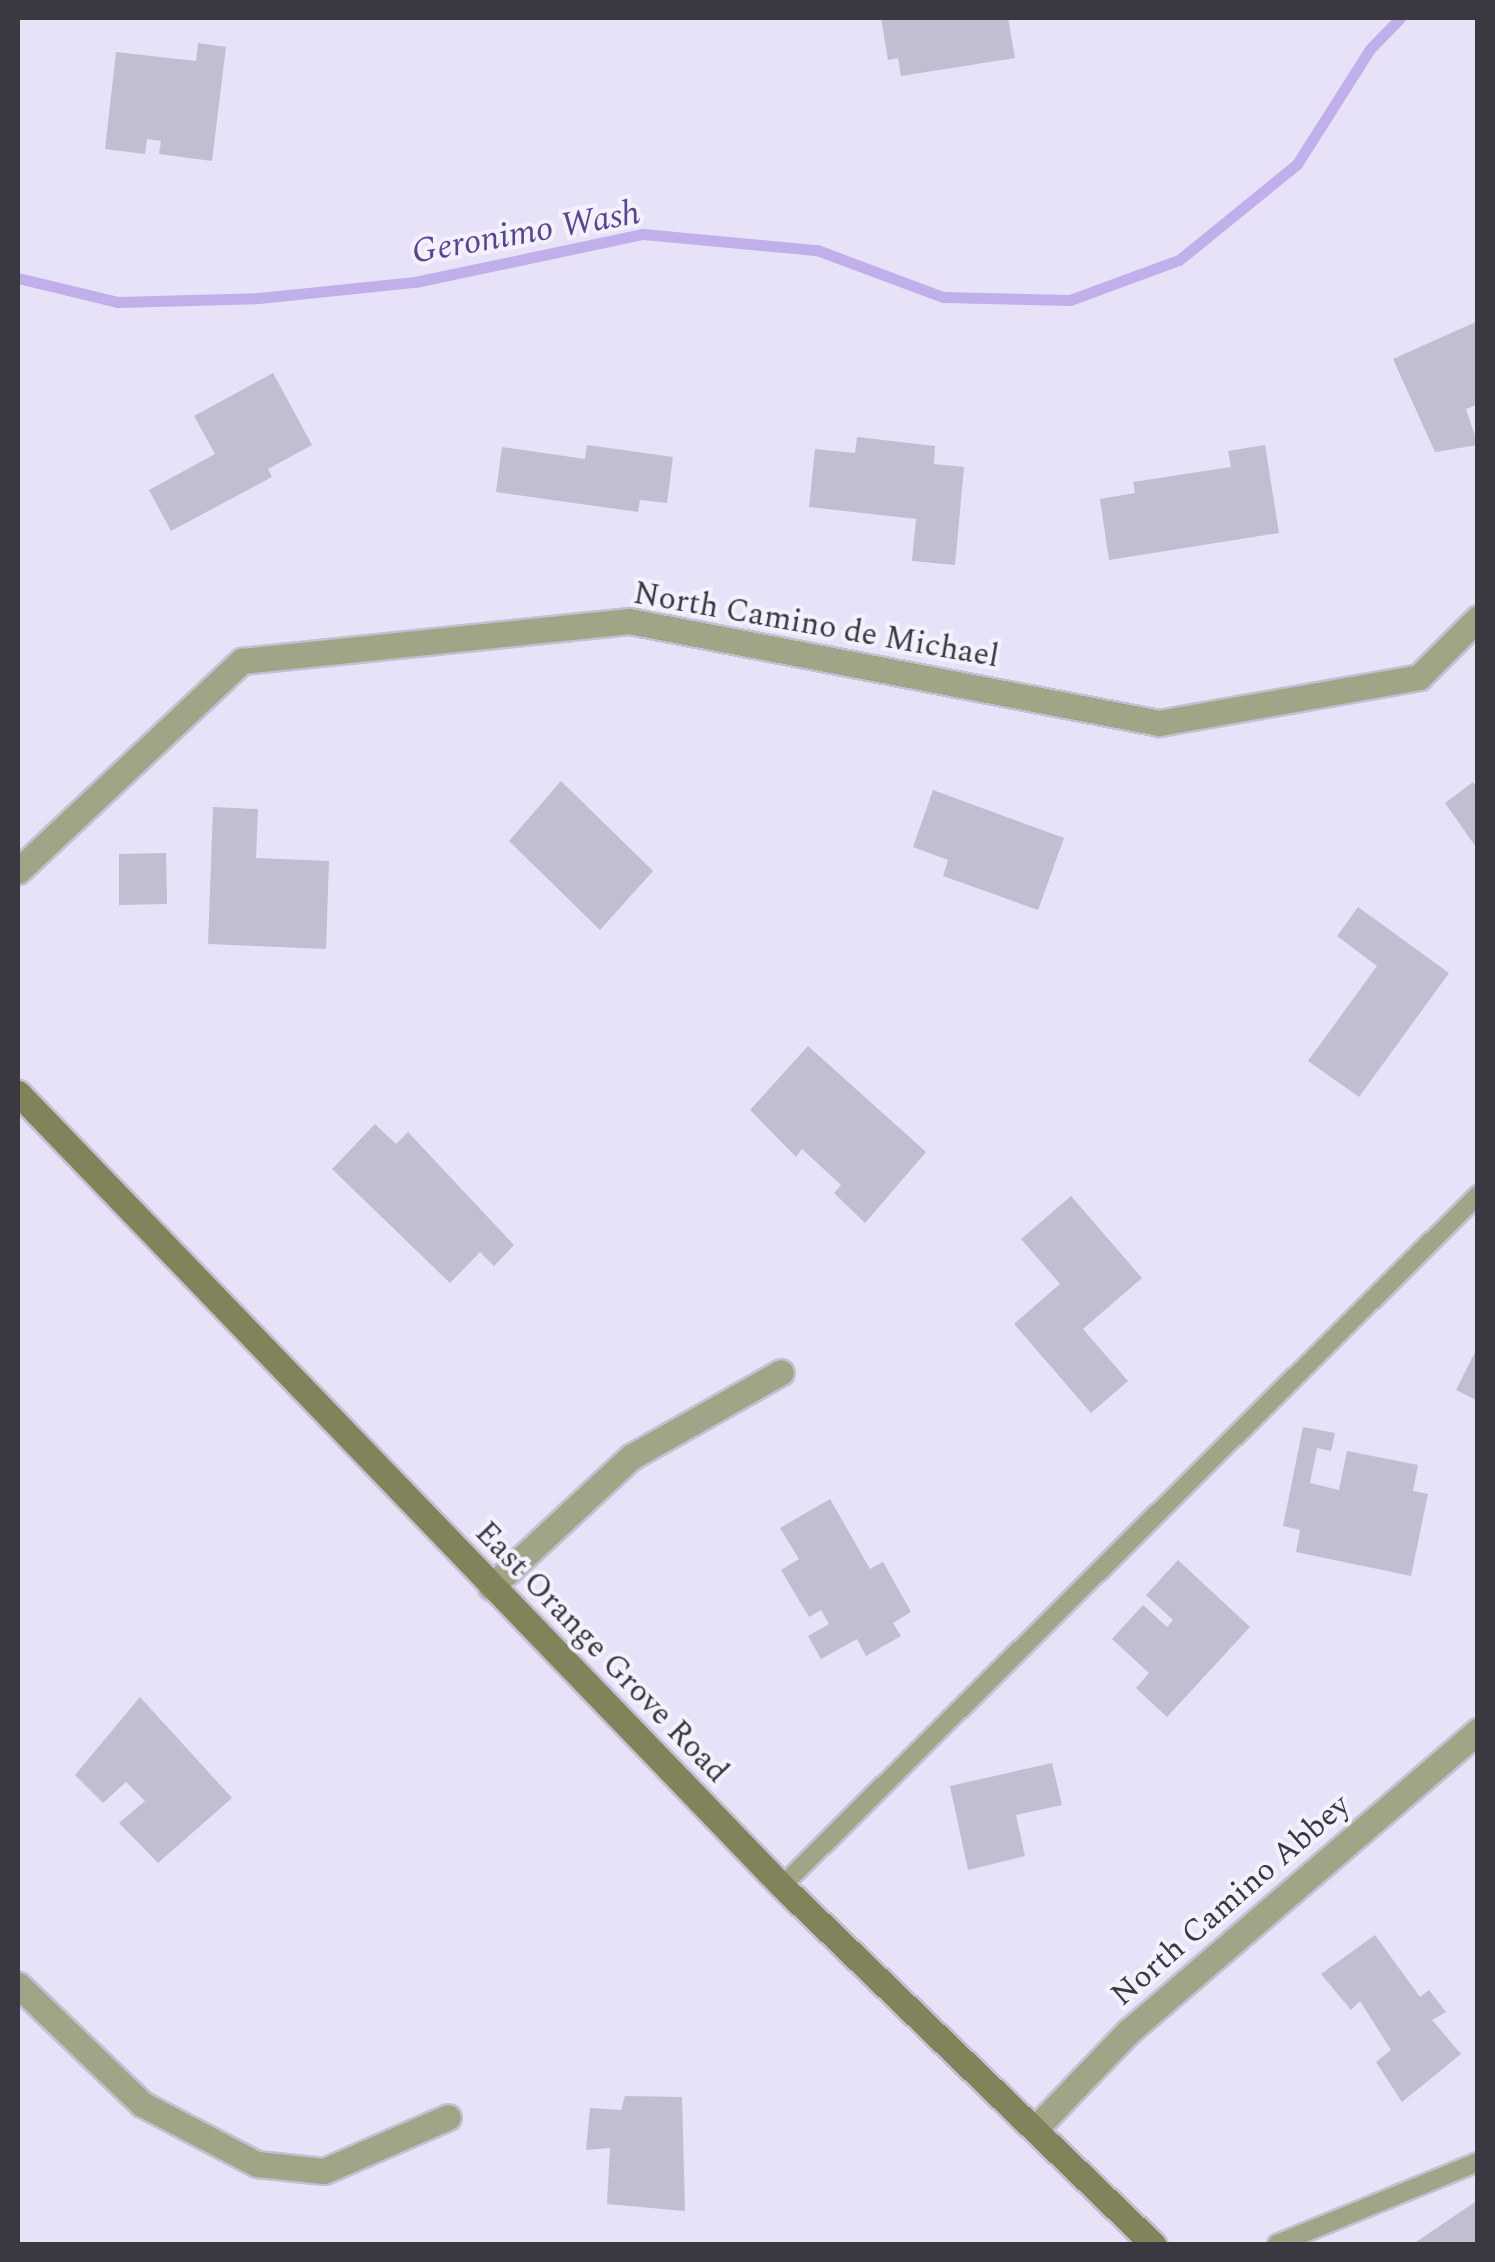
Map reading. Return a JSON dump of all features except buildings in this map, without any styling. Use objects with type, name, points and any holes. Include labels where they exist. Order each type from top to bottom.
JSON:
[{"type":"main road","name":"East Orange Grove Road","points":[[18,1093],[782,1886],[1152,2244]]},
{"type":"street","name":"North Camino de Michael","points":[[18,871],[242,661],[629,621],[1158,722],[1419,677],[1478,618]]},
{"type":"street","points":[[492,1586],[631,1457],[781,1372]]},
{"type":"street","name":"North Camino Abbey","points":[[1034,2129],[1128,2032],[1478,1731]]},
{"type":"street","points":[[22,2000],[142,2104],[258,2164],[324,2171],[448,2116]]},
{"type":"lane","points":[[782,1886],[1478,1195]]},
{"type":"lane","points":[[1277,2244],[1478,2162]]},
{"type":"waterway","name":"Geronimo Wash","points":[[18,278],[118,302],[259,298],[415,282],[643,234],[817,250],[943,297],[1070,300],[1179,260],[1297,164],[1370,49],[1400,18]]}]
